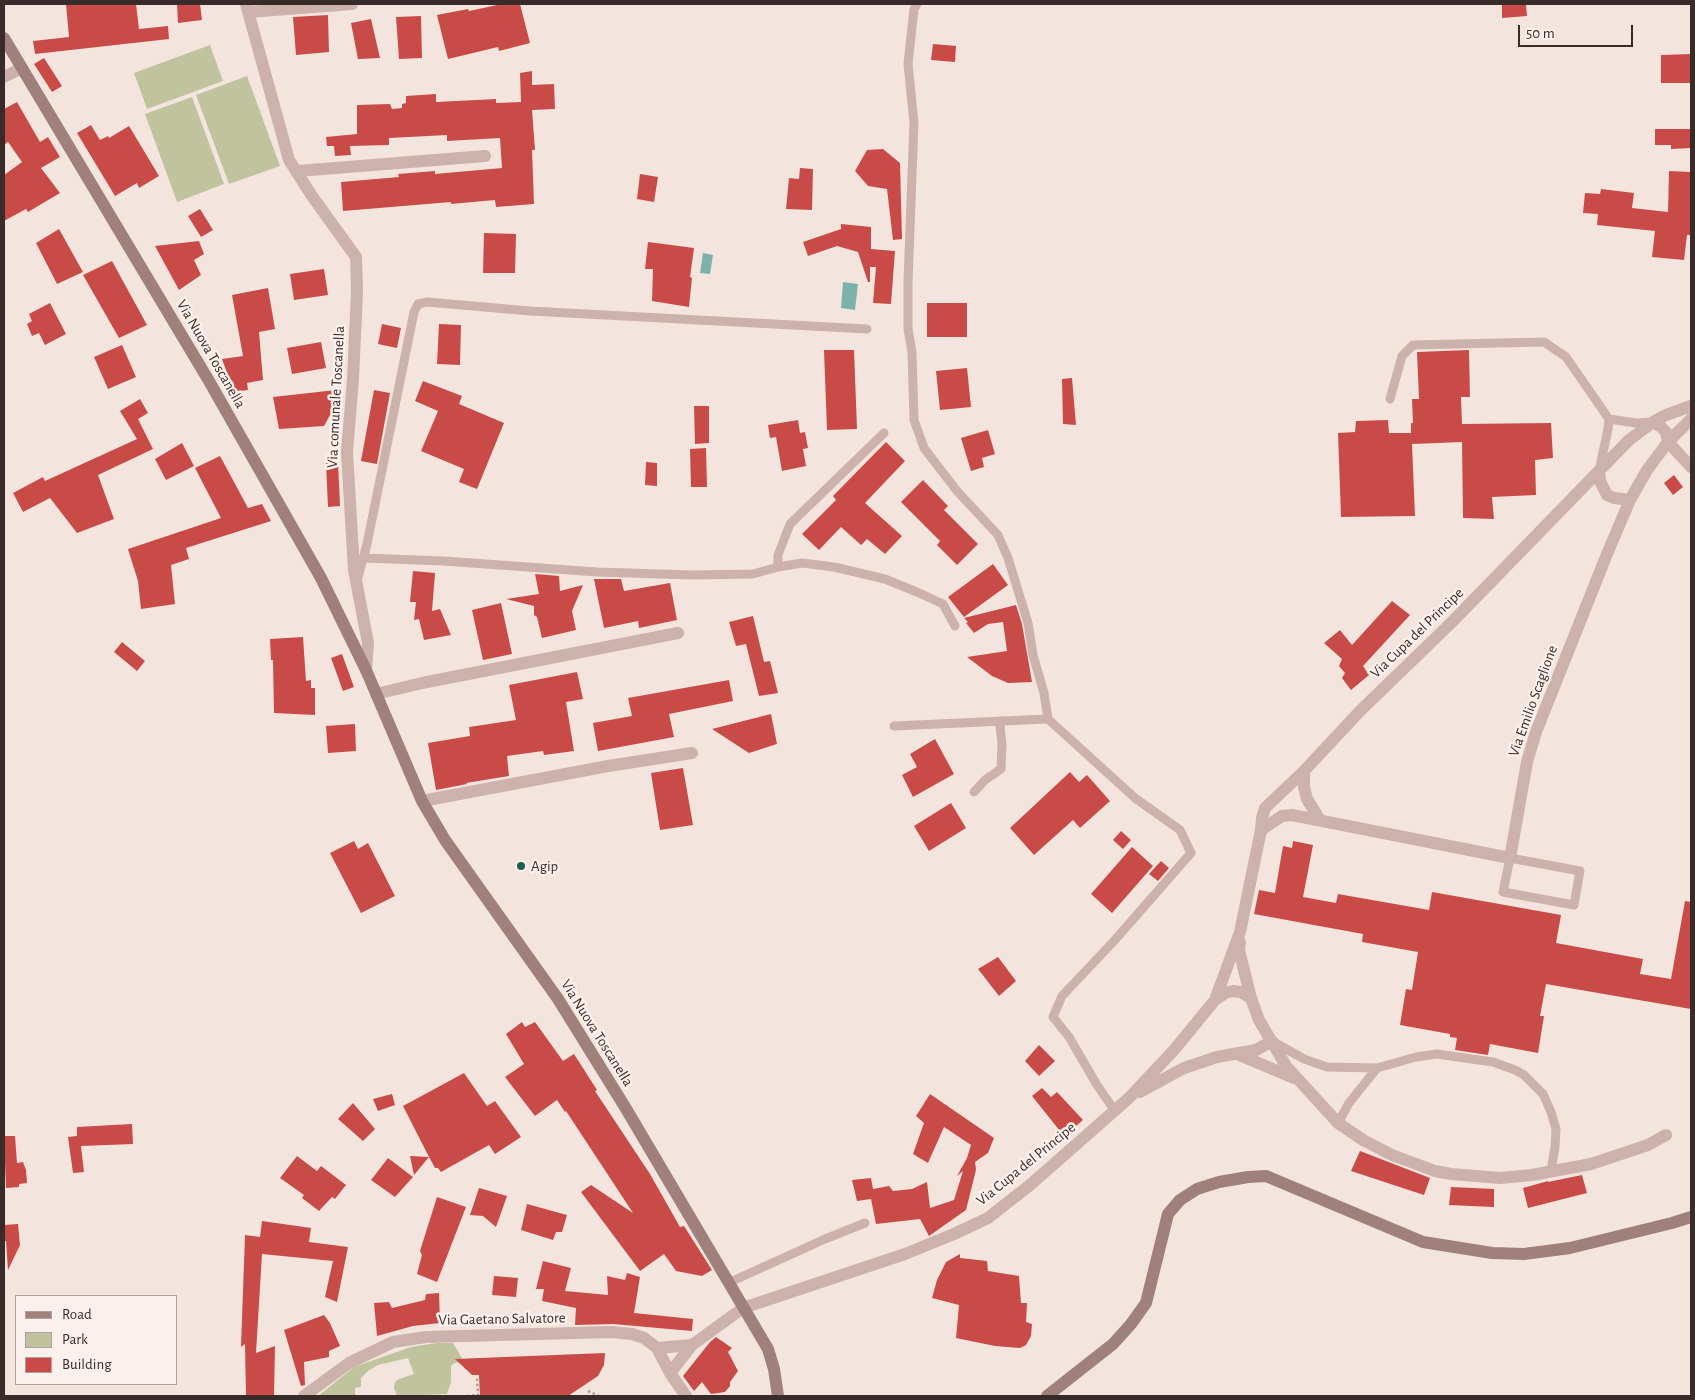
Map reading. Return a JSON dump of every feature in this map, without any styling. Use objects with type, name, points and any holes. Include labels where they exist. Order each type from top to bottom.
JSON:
[{"type":"main road","name":"Via Nuova Toscanella","points":[[4,38],[210,381],[321,578],[366,670],[422,801],[444,840],[558,999],[625,1107],[768,1349],[774,1369],[778,1396]]},
{"type":"main road","points":[[1047,1396],[1113,1344],[1131,1324],[1146,1303],[1168,1214],[1180,1200],[1197,1188],[1248,1177],[1266,1176],[1423,1242],[1492,1253],[1524,1254],[1570,1248],[1691,1217]]},
{"type":"street","name":"Via comunale Toscanella","points":[[352,4],[247,8],[289,160],[356,258],[357,292],[353,379],[347,452],[354,570],[368,643],[366,670]]},
{"type":"street","points":[[4,77],[22,68]]},
{"type":"street","points":[[298,171],[485,156]]},
{"type":"street","name":"Via Cupa del Principe","points":[[1666,1135],[1648,1146],[1591,1164],[1500,1178],[1435,1171],[1392,1155],[1363,1140],[1338,1122],[1286,1066],[1250,998],[1239,950],[1240,932],[1262,818],[1266,808],[1304,771],[1360,711],[1452,622],[1629,440],[1653,422],[1691,406]]},
{"type":"street","name":"Via Emilio Scaglione","points":[[1510,858],[1527,762],[1536,732],[1630,500],[1647,470],[1668,442],[1691,419]]},
{"type":"street","points":[[1653,422],[1666,432],[1668,442],[1691,468]]},
{"type":"street","points":[[1598,470],[1600,481],[1607,495],[1630,500]]},
{"type":"street","points":[[376,694],[422,683],[678,633]]},
{"type":"street","points":[[422,801],[608,766],[692,753]]},
{"type":"street","points":[[1304,771],[1304,787],[1307,799],[1320,820]]},
{"type":"street","points":[[1261,830],[1282,816],[1292,815],[1510,858]]},
{"type":"street","name":"Via Cupa del Principe","points":[[670,1373],[692,1345],[743,1308],[904,1254],[988,1218],[1030,1185],[1130,1098],[1174,1050],[1215,1000],[1240,932]]},
{"type":"street","points":[[1215,1000],[1224,993],[1233,991],[1241,992],[1250,998]]},
{"type":"street","points":[[1130,1098],[1184,1068],[1217,1056],[1256,1050],[1272,1041]]},
{"type":"street","points":[[1174,1050],[1175,1060],[1184,1068]]},
{"type":"street","points":[[1237,1054],[1299,1080]]},
{"type":"street","name":"Via Gaetano Salvatore","points":[[304,1396],[349,1362],[393,1342],[426,1337],[612,1332],[632,1334],[644,1338],[657,1348]]},
{"type":"street","points":[[686,1396],[670,1373],[657,1348],[692,1345]]},
{"type":"lane","points":[[917,4],[914,9],[908,64],[914,123],[908,281],[908,329],[912,352],[914,420],[924,448],[956,491],[998,535],[1005,550],[1028,623],[1033,655],[1044,693],[1048,719],[1135,798],[1180,830],[1191,854],[1114,941],[1062,996],[1053,1017],[1069,1037],[1097,1085],[1115,1111]]},
{"type":"lane","points":[[357,583],[364,558],[414,312],[418,304],[427,302],[530,312],[868,329]]},
{"type":"lane","points":[[1390,399],[1402,356],[1413,345],[1544,342],[1566,357],[1609,419],[1598,470]]},
{"type":"lane","points":[[1609,419],[1636,423],[1653,422]]},
{"type":"lane","points":[[778,567],[778,555],[790,524],[884,433]]},
{"type":"lane","points":[[364,558],[444,561],[597,572],[685,574],[753,574],[802,563],[834,567],[885,579],[917,592],[942,604],[955,626]]},
{"type":"lane","points":[[894,726],[1048,719]]},
{"type":"lane","points":[[974,792],[985,780],[1001,769],[1002,744],[1000,726],[1002,721]]},
{"type":"lane","points":[[1510,858],[1580,871],[1574,905],[1503,892],[1510,858]]},
{"type":"lane","points":[[1272,1041],[1304,1059],[1327,1067],[1377,1068],[1416,1057],[1437,1054],[1493,1062],[1524,1075],[1543,1094],[1556,1129],[1551,1171]]},
{"type":"lane","points":[[1338,1122],[1349,1103],[1377,1068]]},
{"type":"lane","points":[[728,1283],[865,1223]]},
{"type":"path","points":[[467,1396],[478,1394],[477,1377]]},
{"type":"path","points":[[588,1391],[599,1396]]},
{"type":"green space","points":[[210,45],[223,81],[147,109],[134,73]]},
{"type":"green space","points":[[247,76],[280,166],[229,184],[196,95]]},
{"type":"green space","points":[[192,97],[224,184],[177,202],[145,114]]},
{"type":"green space","points":[[436,1343],[453,1343],[462,1358],[461,1362],[454,1363],[451,1366],[451,1382],[447,1394],[397,1396],[394,1388],[395,1382],[414,1374],[408,1358],[378,1365],[368,1371],[361,1378],[361,1387],[355,1388],[355,1396],[318,1396],[354,1367],[411,1347]]},
{"type":"water","points":[[703,253],[713,255],[710,274],[700,273]]},
{"type":"water","points":[[843,282],[858,284],[855,310],[841,308]]},
{"type":"building","points":[[66,4],[136,4],[139,29],[168,26],[169,39],[35,54],[33,41],[69,37]]},
{"type":"building","points":[[177,4],[200,4],[202,20],[178,23]]},
{"type":"building","points":[[502,4],[520,4],[530,43],[499,51],[498,47],[448,59],[437,15]]},
{"type":"building","points":[[1502,4],[1526,4],[1527,16],[1502,18]]},
{"type":"building","points":[[328,15],[329,52],[296,55],[293,17]]},
{"type":"building","points":[[421,16],[422,58],[399,59],[396,17]]},
{"type":"building","points":[[371,19],[380,58],[358,59],[351,23]]},
{"type":"building","points":[[933,44],[956,46],[955,62],[931,60]]},
{"type":"building","points":[[1691,54],[1691,83],[1661,83],[1661,55]]},
{"type":"building","points":[[44,58],[62,86],[52,92],[34,64]]},
{"type":"building","points":[[532,71],[532,85],[554,84],[555,109],[532,110],[535,150],[532,150],[534,204],[496,207],[495,200],[343,211],[341,182],[399,177],[398,174],[435,171],[435,174],[502,168],[500,138],[447,141],[447,135],[389,138],[389,145],[350,146],[351,155],[335,156],[334,146],[327,146],[326,137],[357,134],[357,105],[390,104],[392,109],[402,108],[402,104],[406,103],[406,96],[436,94],[436,102],[496,99],[496,103],[521,102],[520,73]]},
{"type":"building","points":[[17,102],[40,142],[48,137],[60,157],[41,168],[60,193],[28,212],[26,209],[4,221],[4,175],[22,162],[8,142],[4,145],[4,109]]},
{"type":"building","points":[[91,125],[100,140],[108,136],[109,138],[129,126],[159,176],[139,188],[137,183],[115,196],[77,133]]},
{"type":"building","points":[[1655,129],[1691,129],[1691,148],[1671,149],[1671,145],[1655,145]]},
{"type":"building","points":[[883,149],[900,163],[902,239],[893,240],[887,189],[868,186],[855,171],[867,150]]},
{"type":"building","points":[[800,168],[813,169],[812,210],[786,209],[789,178],[799,179]]},
{"type":"building","points":[[1669,171],[1691,172],[1691,235],[1687,235],[1684,260],[1652,257],[1655,231],[1597,225],[1598,214],[1583,213],[1585,193],[1600,194],[1601,189],[1634,193],[1632,208],[1668,212]]},
{"type":"building","points":[[640,174],[658,177],[654,202],[637,199]]},
{"type":"building","points":[[200,209],[213,230],[201,237],[188,216]]},
{"type":"building","points":[[841,224],[871,227],[871,249],[895,251],[891,304],[873,303],[876,267],[870,267],[870,282],[868,282],[858,252],[837,246],[808,256],[803,242],[841,229]]},
{"type":"building","points":[[59,229],[83,272],[57,284],[36,243]]},
{"type":"building","points":[[484,233],[516,234],[515,273],[483,273]]},
{"type":"building","points":[[199,241],[204,254],[194,260],[201,275],[179,290],[155,246]]},
{"type":"building","points":[[648,242],[694,248],[690,277],[692,278],[689,307],[652,301],[653,269],[645,269]]},
{"type":"building","points":[[112,261],[147,325],[119,338],[83,275]]},
{"type":"building","points":[[324,269],[328,295],[294,300],[290,274]]},
{"type":"building","points":[[268,288],[275,329],[259,332],[263,380],[247,383],[248,390],[234,392],[222,359],[243,356],[232,295]]},
{"type":"building","points":[[50,303],[66,334],[45,345],[39,333],[32,336],[27,324],[32,321],[29,314]]},
{"type":"building","points":[[927,303],[967,303],[967,337],[927,337]]},
{"type":"building","points":[[382,324],[401,328],[397,348],[378,344]]},
{"type":"building","points":[[439,324],[461,325],[460,365],[437,364]]},
{"type":"building","points":[[321,342],[326,368],[292,374],[287,348]]},
{"type":"building","points":[[122,345],[136,377],[108,389],[94,357]]},
{"type":"building","points":[[824,350],[854,350],[857,429],[827,430]]},
{"type":"building","points":[[1469,350],[1470,397],[1461,397],[1462,424],[1551,423],[1553,458],[1535,460],[1536,495],[1492,497],[1494,519],[1463,518],[1462,442],[1412,444],[1415,516],[1341,517],[1338,433],[1355,432],[1356,421],[1388,420],[1389,433],[1411,433],[1411,423],[1413,423],[1412,399],[1419,399],[1417,352]]},
{"type":"building","points":[[967,368],[971,407],[940,410],[936,371]]},
{"type":"building","points":[[1072,378],[1076,425],[1063,424],[1062,379]]},
{"type":"building","points":[[423,381],[462,396],[459,404],[504,423],[477,489],[459,482],[464,469],[421,451],[438,411],[415,401]]},
{"type":"building","points":[[336,390],[335,406],[324,426],[279,429],[273,397]]},
{"type":"building","points":[[374,390],[390,393],[377,464],[361,461]]},
{"type":"building","points":[[140,399],[148,413],[138,419],[153,449],[98,475],[114,519],[77,533],[50,498],[23,512],[13,493],[43,477],[45,481],[137,439],[120,411]]},
{"type":"building","points":[[694,406],[709,406],[709,443],[695,444]]},
{"type":"building","points":[[798,420],[800,433],[805,432],[808,448],[803,449],[806,466],[782,471],[776,437],[770,438],[768,425]]},
{"type":"building","points":[[988,430],[995,454],[982,458],[984,467],[971,471],[961,438]]},
{"type":"building","points":[[886,442],[905,461],[865,503],[902,536],[885,554],[867,539],[861,545],[841,527],[819,550],[802,534],[836,500],[833,496]]},
{"type":"building","points":[[182,443],[194,466],[166,480],[155,459]]},
{"type":"building","points":[[706,448],[707,487],[691,487],[690,449]]},
{"type":"building","points":[[220,456],[248,508],[262,504],[271,521],[186,548],[189,559],[171,565],[175,604],[141,609],[138,581],[128,549],[221,518],[195,468]]},
{"type":"building","points":[[338,462],[340,506],[328,507],[326,463]]},
{"type":"building","points":[[646,462],[657,463],[657,486],[645,485]]},
{"type":"building","points":[[1674,475],[1683,487],[1673,495],[1664,483]]},
{"type":"building","points":[[923,480],[948,506],[944,510],[978,544],[957,565],[937,545],[940,541],[901,502]]},
{"type":"building","points":[[993,564],[1008,585],[964,617],[948,597]]},
{"type":"building","points":[[413,571],[435,573],[432,611],[440,609],[451,635],[424,640],[419,619],[414,620],[416,602],[410,602]]},
{"type":"building","points":[[535,574],[559,576],[560,591],[583,585],[572,611],[576,630],[542,638],[537,617],[534,615],[534,606],[506,599],[539,594]]},
{"type":"building","points":[[594,579],[621,579],[624,591],[670,583],[677,620],[639,628],[638,621],[604,628]]},
{"type":"building","points":[[1392,601],[1410,615],[1363,666],[1369,675],[1351,690],[1342,678],[1345,673],[1339,666],[1342,659],[1324,643],[1340,630],[1352,645]]},
{"type":"building","points":[[501,603],[512,654],[483,660],[472,610]]},
{"type":"building","points":[[1016,605],[1022,624],[1032,682],[1008,683],[992,676],[967,657],[1007,651],[1003,622],[988,624],[974,633],[964,618]]},
{"type":"building","points":[[753,616],[764,662],[770,661],[778,693],[759,696],[746,644],[736,646],[729,622]]},
{"type":"building","points":[[303,637],[306,681],[311,680],[311,688],[315,688],[315,715],[274,713],[273,660],[271,660],[270,639]]},
{"type":"building","points":[[122,642],[145,661],[137,671],[114,652]]},
{"type":"building","points":[[342,654],[354,687],[343,691],[331,658]]},
{"type":"building","points":[[577,672],[583,699],[566,702],[574,751],[544,755],[543,751],[507,756],[509,776],[436,790],[428,743],[470,736],[469,727],[516,720],[509,685]]},
{"type":"building","points":[[729,680],[733,701],[669,714],[674,737],[598,751],[593,723],[632,716],[628,698]]},
{"type":"building","points":[[771,714],[777,744],[749,753],[712,729]]},
{"type":"building","points":[[355,724],[356,751],[328,753],[326,726]]},
{"type":"building","points":[[935,739],[954,774],[913,797],[902,775],[917,767],[910,754]]},
{"type":"building","points":[[683,768],[693,825],[660,830],[651,773]]},
{"type":"building","points":[[1070,772],[1079,782],[1087,775],[1110,801],[1080,828],[1073,820],[1034,855],[1010,828]]},
{"type":"building","points":[[951,803],[966,828],[929,851],[914,826]]},
{"type":"building","points":[[1121,831],[1131,840],[1123,849],[1113,840]]},
{"type":"building","points":[[354,841],[358,849],[368,843],[395,896],[361,913],[330,853]]},
{"type":"building","points":[[1293,841],[1313,845],[1303,897],[1336,903],[1338,894],[1429,910],[1432,892],[1561,915],[1556,943],[1643,959],[1640,974],[1671,979],[1685,901],[1691,902],[1691,1009],[1546,984],[1540,1016],[1544,1016],[1538,1053],[1490,1044],[1488,1055],[1455,1050],[1457,1038],[1450,1037],[1450,1034],[1400,1025],[1406,989],[1412,990],[1418,952],[1362,942],[1363,934],[1254,914],[1259,890],[1275,893],[1283,846],[1292,848]]},
{"type":"building","points":[[1132,847],[1153,866],[1112,913],[1091,894]]},
{"type":"building","points":[[1161,861],[1169,868],[1158,881],[1149,874]]},
{"type":"building","points":[[998,957],[1016,981],[999,996],[978,969]]},
{"type":"building","points":[[522,1022],[525,1027],[535,1022],[563,1061],[574,1054],[597,1090],[595,1091],[650,1174],[680,1227],[684,1226],[712,1270],[702,1276],[676,1271],[664,1254],[640,1271],[581,1192],[591,1185],[633,1213],[566,1111],[557,1100],[535,1116],[505,1077],[524,1064],[506,1034]]},
{"type":"building","points":[[1039,1045],[1055,1061],[1039,1076],[1025,1061]]},
{"type":"building","points":[[464,1073],[487,1106],[495,1101],[521,1137],[495,1154],[489,1145],[441,1172],[438,1168],[435,1168],[403,1106]]},
{"type":"building","points":[[1042,1088],[1051,1097],[1057,1092],[1083,1120],[1064,1136],[1032,1096]]},
{"type":"building","points":[[392,1094],[395,1105],[378,1111],[373,1099]]},
{"type":"building","points":[[930,1094],[994,1138],[988,1153],[975,1162],[976,1170],[966,1210],[929,1236],[920,1219],[876,1224],[871,1199],[857,1201],[852,1180],[871,1178],[873,1189],[889,1186],[893,1191],[912,1189],[927,1182],[930,1208],[954,1200],[963,1171],[957,1176],[967,1158],[971,1145],[944,1127],[928,1163],[913,1154],[924,1123],[916,1116]]},
{"type":"building","points":[[353,1103],[375,1129],[363,1141],[338,1119]]},
{"type":"building","points":[[132,1124],[133,1144],[81,1146],[84,1172],[73,1173],[68,1137],[77,1136],[77,1127]]},
{"type":"building","points":[[4,1136],[15,1136],[17,1163],[23,1162],[26,1170],[27,1183],[19,1184],[19,1187],[6,1188]]},
{"type":"building","points":[[1360,1151],[1430,1178],[1424,1195],[1351,1171]]},
{"type":"building","points":[[297,1156],[317,1171],[321,1166],[346,1185],[335,1199],[332,1197],[319,1211],[302,1198],[304,1195],[280,1178]]},
{"type":"building","points":[[410,1156],[429,1157],[414,1175]]},
{"type":"building","points":[[388,1158],[413,1177],[395,1197],[371,1180]]},
{"type":"building","points":[[1582,1175],[1587,1193],[1528,1208],[1523,1188]]},
{"type":"building","points":[[1451,1187],[1494,1189],[1494,1207],[1449,1205]]},
{"type":"building","points":[[479,1188],[507,1196],[496,1227],[483,1216],[470,1215]]},
{"type":"building","points":[[437,1197],[466,1207],[437,1282],[417,1274],[422,1255],[420,1251]]},
{"type":"building","points":[[527,1204],[567,1215],[562,1232],[556,1232],[553,1240],[521,1230]]},
{"type":"building","points":[[262,1221],[311,1228],[309,1242],[348,1247],[337,1302],[325,1297],[333,1261],[262,1254],[256,1353],[275,1346],[274,1396],[246,1396],[245,1344],[241,1347],[245,1235],[260,1237]]},
{"type":"building","points":[[18,1224],[20,1245],[8,1270],[4,1225]]},
{"type":"building","points":[[960,1254],[960,1258],[987,1261],[988,1271],[1019,1276],[1021,1303],[1027,1303],[1026,1322],[1032,1324],[1031,1336],[1026,1345],[1020,1348],[995,1346],[956,1338],[959,1305],[932,1298],[937,1280],[946,1262]]},
{"type":"building","points":[[543,1261],[571,1268],[565,1291],[608,1295],[607,1276],[625,1280],[627,1273],[640,1277],[634,1313],[693,1319],[692,1331],[613,1324],[575,1325],[576,1308],[542,1301],[544,1289],[536,1289]]},
{"type":"building","points":[[494,1276],[518,1278],[516,1297],[492,1295]]},
{"type":"building","points":[[439,1293],[440,1323],[413,1326],[377,1336],[374,1303],[389,1302],[392,1308],[425,1300],[426,1294]]},
{"type":"building","points":[[324,1315],[330,1323],[340,1346],[329,1351],[329,1357],[304,1362],[305,1385],[301,1386],[284,1330]]},
{"type":"building","points":[[716,1337],[732,1348],[728,1352],[738,1371],[725,1392],[711,1394],[702,1382],[694,1391],[683,1376]]},
{"type":"building","points":[[605,1353],[604,1365],[598,1376],[568,1396],[480,1396],[479,1375],[472,1375],[455,1359]]},
{"type":"place","name":"Agip","points":[[521,866]]}]
